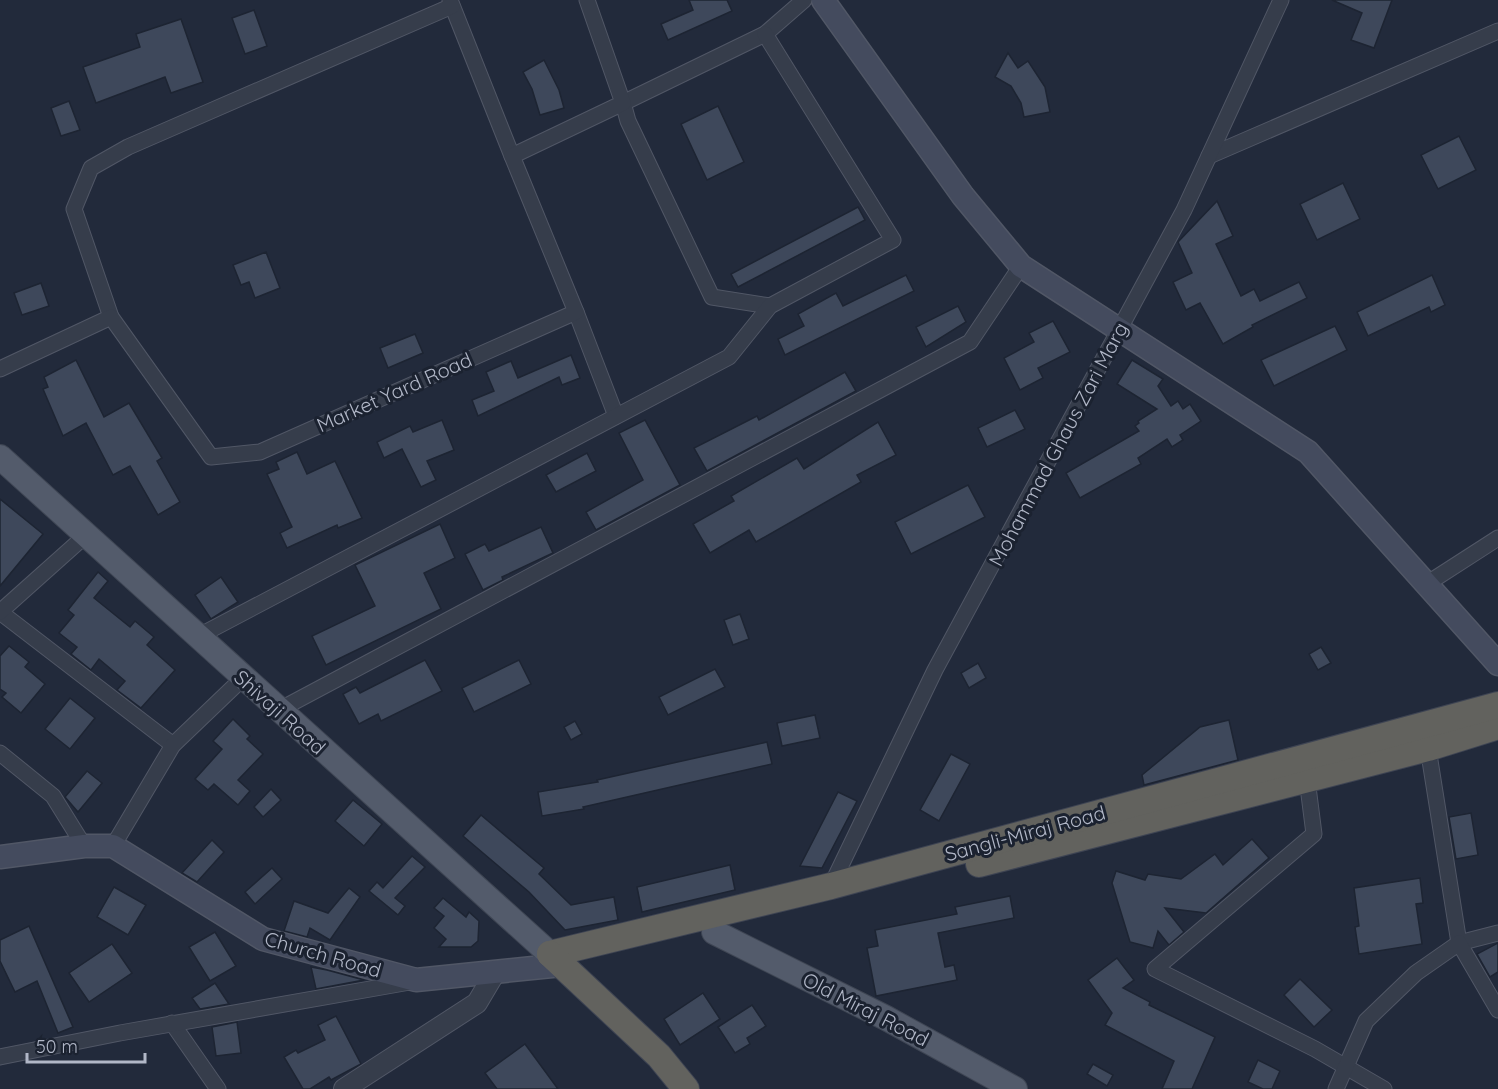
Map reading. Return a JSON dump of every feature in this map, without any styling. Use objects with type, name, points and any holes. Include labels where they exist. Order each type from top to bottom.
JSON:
[{"type":"highway","name":"Sangli-Miraj Road","points":[[556,960],[1498,705]]},
{"type":"highway","name":"Sangli-Miraj Road","points":[[556,960],[714,932],[1428,748],[1498,726]]},
{"type":"highway","points":[[556,960],[659,1056],[686,1089]]},
{"type":"main road","points":[[823,0],[963,196],[1021,266],[1308,452],[1498,664]]},
{"type":"main road","name":"Shivaji Road","points":[[0,457],[556,960]]},
{"type":"main road","points":[[0,857],[84,846],[113,846]]},
{"type":"main road","name":"Church Road","points":[[113,846],[263,939],[416,980],[496,971],[556,960]]},
{"type":"main road","name":"Old Miraj Road","points":[[714,932],[886,1018],[1015,1089]]},
{"type":"street","points":[[587,0],[628,121],[712,297],[770,306]]},
{"type":"street","points":[[512,156],[765,34],[804,0]]},
{"type":"street","name":"Mohammad Ghaus Zari Marg","points":[[831,886],[935,670],[1184,210],[1281,0]]},
{"type":"street","points":[[0,369],[111,317],[74,209],[91,168],[128,147],[451,3],[616,416]]},
{"type":"street","points":[[1209,156],[1498,31]]},
{"type":"street","points":[[197,637],[729,357],[770,306],[893,240],[765,34]]},
{"type":"street","points":[[279,710],[970,342],[1021,266]]},
{"type":"street","name":"Market Yard Road","points":[[111,317],[211,457],[260,452],[576,312]]},
{"type":"street","points":[[85,536],[0,612],[173,745]]},
{"type":"street","points":[[1425,585],[1498,538]]},
{"type":"street","points":[[113,846],[173,745],[243,678]]},
{"type":"street","points":[[1428,748],[1458,943],[1498,1010]]},
{"type":"street","points":[[0,753],[53,796],[84,846]]},
{"type":"street","points":[[1306,779],[1314,834],[1155,969],[1384,1089]]},
{"type":"street","points":[[1336,1089],[1366,1021],[1416,973],[1458,943],[1498,933]]},
{"type":"street","points":[[344,1089],[477,1003],[496,971]]},
{"type":"street","points":[[0,1058],[172,1023],[416,980]]},
{"type":"street","points":[[172,1023],[218,1089]]},
{"type":"building","points":[[689,0],[727,0],[732,11],[668,40],[661,24],[693,10]]},
{"type":"building","points":[[1332,0],[1392,0],[1374,48],[1351,40],[1362,13]]},
{"type":"building","points":[[254,10],[267,46],[245,54],[232,18]]},
{"type":"building","points":[[181,19],[203,82],[171,93],[165,77],[96,103],[83,67],[140,47],[136,34]]},
{"type":"building","points":[[1008,53],[1018,68],[1028,61],[1045,87],[1050,112],[1024,117],[1021,103],[1011,86],[995,77]]},
{"type":"building","points":[[544,60],[559,90],[564,108],[540,115],[532,89],[523,72]]},
{"type":"building","points":[[69,101],[80,130],[61,136],[51,108]]},
{"type":"building","points":[[718,106],[744,162],[707,180],[681,124]]},
{"type":"building","points":[[1459,136],[1476,170],[1438,189],[1421,155]]},
{"type":"building","points":[[1343,183],[1360,219],[1317,240],[1300,204]]},
{"type":"building","points":[[1217,201],[1233,236],[1216,244],[1241,296],[1254,289],[1260,301],[1299,282],[1307,298],[1252,325],[1253,327],[1223,344],[1200,303],[1186,310],[1173,282],[1192,273],[1178,242]]},
{"type":"building","points":[[858,207],[865,220],[738,287],[731,274]]},
{"type":"building","points":[[266,252],[280,288],[255,298],[249,282],[241,285],[233,265]]},
{"type":"building","points":[[906,275],[914,291],[785,355],[778,339],[804,326],[798,314],[836,293],[843,306]]},
{"type":"building","points":[[1432,275],[1445,305],[1431,312],[1429,307],[1368,336],[1357,312]]},
{"type":"building","points":[[41,283],[49,306],[22,315],[14,293]]},
{"type":"building","points":[[958,306],[966,322],[926,347],[916,327]]},
{"type":"building","points":[[1053,321],[1070,352],[1038,368],[1043,378],[1020,390],[1004,358],[1034,342],[1029,333]]},
{"type":"building","points":[[1335,326],[1347,350],[1274,386],[1261,360]]},
{"type":"building","points":[[415,334],[423,353],[388,368],[380,348]]},
{"type":"building","points":[[571,355],[580,378],[562,385],[559,377],[478,416],[472,400],[494,391],[486,372],[511,361],[518,378]]},
{"type":"building","points":[[76,360],[104,417],[129,403],[162,458],[157,461],[180,502],[158,515],[130,466],[113,475],[86,423],[63,436],[43,389],[48,387],[44,377]]},
{"type":"building","points":[[1132,360],[1163,379],[1158,386],[1171,406],[1178,401],[1183,409],[1190,404],[1201,421],[1180,435],[1183,440],[1172,447],[1167,439],[1138,458],[1141,464],[1080,498],[1066,473],[1139,431],[1135,426],[1139,423],[1138,421],[1157,409],[1117,384]]},
{"type":"building","points":[[845,372],[856,391],[707,471],[694,448],[757,416],[759,420]]},
{"type":"building","points":[[1015,410],[1025,429],[987,447],[978,428]]},
{"type":"building","points":[[442,420],[454,450],[427,461],[436,480],[421,487],[402,449],[384,458],[377,442],[410,426],[413,432]]},
{"type":"building","points":[[645,420],[680,485],[596,530],[586,512],[643,480],[619,433]]},
{"type":"building","points":[[878,422],[896,455],[857,475],[861,482],[756,542],[749,530],[710,553],[693,524],[734,501],[731,496],[797,458],[804,469]]},
{"type":"building","points":[[297,452],[307,474],[335,461],[362,518],[338,528],[337,525],[287,548],[280,533],[292,527],[267,474],[279,469],[276,462]]},
{"type":"building","points":[[587,453],[596,471],[556,492],[546,475]]},
{"type":"building","points":[[968,485],[985,517],[911,554],[895,522]]},
{"type":"building","points":[[0,499],[43,534],[0,586]]},
{"type":"building","points":[[440,524],[455,558],[424,573],[441,609],[326,665],[312,636],[375,606],[355,565]]},
{"type":"building","points":[[541,527],[553,553],[502,577],[503,580],[483,590],[465,554],[485,544],[489,551]]},
{"type":"building","points":[[98,572],[108,581],[94,598],[130,627],[135,621],[154,637],[147,645],[175,670],[141,708],[117,690],[125,681],[99,659],[91,670],[71,654],[77,647],[59,633],[74,615],[68,610]]},
{"type":"building","points":[[221,577],[238,602],[211,619],[195,595]]},
{"type":"building","points":[[740,614],[749,639],[733,645],[724,620]]},
{"type":"building","points":[[9,646],[29,662],[25,667],[45,684],[21,713],[2,697],[6,693],[0,689],[0,656]]},
{"type":"building","points":[[1321,647],[1331,663],[1318,670],[1309,654]]},
{"type":"building","points":[[425,660],[442,691],[381,721],[378,714],[359,724],[343,694],[356,687],[360,693]]},
{"type":"building","points":[[519,660],[531,684],[474,712],[462,688]]},
{"type":"building","points":[[978,663],[986,678],[969,688],[961,673]]},
{"type":"building","points":[[715,669],[725,687],[668,715],[659,697]]},
{"type":"building","points":[[70,698],[95,718],[70,749],[45,729]]},
{"type":"building","points":[[815,715],[820,738],[782,746],[777,723]]},
{"type":"building","points":[[233,719],[250,736],[247,739],[263,754],[238,780],[250,791],[238,805],[214,784],[208,790],[195,779],[222,749],[213,741]]},
{"type":"building","points":[[1229,720],[1238,760],[1144,785],[1142,775],[1200,727]]},
{"type":"building","points":[[575,721],[582,734],[571,740],[564,727]]},
{"type":"building","points":[[767,742],[772,764],[583,807],[584,809],[542,816],[538,792],[598,782],[597,780]]},
{"type":"building","points":[[951,754],[970,764],[939,821],[920,810]]},
{"type":"building","points":[[87,771],[102,783],[78,812],[65,797]]},
{"type":"building","points":[[271,789],[281,800],[263,817],[254,807]]},
{"type":"building","points":[[838,792],[857,801],[822,868],[800,866]]},
{"type":"building","points":[[353,800],[382,824],[364,846],[335,821]]},
{"type":"building","points":[[1471,813],[1478,855],[1456,859],[1449,817]]},
{"type":"building","points":[[481,815],[544,868],[539,874],[571,905],[614,897],[618,920],[565,930],[529,892],[463,836]]},
{"type":"building","points":[[1252,839],[1269,858],[1206,913],[1165,908],[1184,932],[1169,945],[1158,931],[1153,948],[1130,942],[1112,883],[1116,871],[1145,880],[1148,874],[1181,879],[1215,854],[1223,865]]},
{"type":"building","points":[[212,840],[224,852],[197,882],[182,873]]},
{"type":"building","points":[[412,856],[425,867],[395,898],[405,906],[398,915],[369,891],[377,882],[383,888]]},
{"type":"building","points":[[730,865],[735,890],[642,912],[637,887]]},
{"type":"building","points":[[272,868],[282,879],[255,904],[245,892]]},
{"type":"building","points":[[1420,878],[1423,903],[1416,904],[1422,944],[1359,954],[1355,927],[1359,926],[1354,888]]},
{"type":"building","points":[[114,887],[146,905],[128,935],[97,917]]},
{"type":"building","points":[[349,888],[360,897],[330,940],[310,928],[307,937],[284,931],[294,901],[328,913]]},
{"type":"building","points":[[1010,896],[1014,918],[938,933],[945,967],[954,965],[957,980],[876,996],[867,948],[878,946],[875,930],[957,914],[955,907]]},
{"type":"building","points":[[443,898],[466,917],[469,912],[479,921],[478,941],[471,947],[439,947],[446,939],[434,928],[444,916],[434,908]]},
{"type":"building","points":[[29,926],[73,1027],[58,1033],[37,981],[15,992],[0,961],[0,940]]},
{"type":"building","points":[[215,932],[236,966],[210,981],[189,947]]},
{"type":"building","points":[[1498,943],[1498,972],[1490,977],[1477,954]]},
{"type":"building","points":[[112,944],[132,973],[89,1002],[69,973]]},
{"type":"building","points":[[1117,958],[1134,980],[1123,988],[1150,1002],[1149,1005],[1215,1037],[1192,1089],[1162,1089],[1174,1061],[1105,1025],[1112,1013],[1088,980]]},
{"type":"building","points":[[311,967],[327,970],[364,980],[316,989]]},
{"type":"building","points":[[1300,979],[1332,1010],[1314,1027],[1284,995]]},
{"type":"building","points":[[215,983],[229,1004],[200,1009],[192,998]]},
{"type":"building","points":[[703,993],[720,1019],[680,1045],[664,1019]]},
{"type":"building","points":[[752,1005],[766,1026],[747,1038],[750,1044],[735,1053],[718,1027]]},
{"type":"building","points":[[336,1016],[361,1064],[331,1080],[329,1077],[310,1089],[303,1089],[284,1057],[296,1050],[298,1053],[325,1040],[318,1025]]},
{"type":"building","points":[[237,1022],[241,1053],[216,1056],[212,1027]]},
{"type":"building","points":[[525,1044],[558,1089],[497,1089],[485,1073]]},
{"type":"building","points":[[1258,1060],[1280,1071],[1272,1089],[1263,1089],[1248,1082]]},
{"type":"building","points":[[1093,1064],[1113,1075],[1107,1086],[1087,1074]]}]
